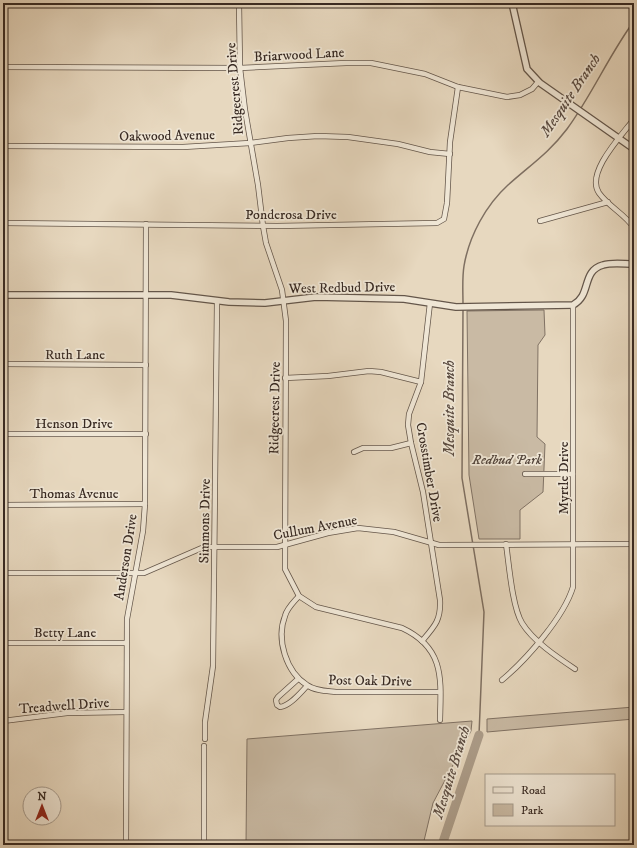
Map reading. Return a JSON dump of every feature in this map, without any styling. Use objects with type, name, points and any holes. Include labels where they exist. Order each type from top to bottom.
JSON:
[{"type":"street","name":"Ridgecrest Drive","points":[[239,3],[240,68],[250,143],[258,185],[266,244],[284,300],[286,321],[283,546],[285,569],[299,596],[316,607],[328,612],[402,628],[412,633],[422,641],[434,655],[439,665],[441,674],[440,720]]},
{"type":"street","points":[[512,3],[525,65],[538,82],[634,149]]},
{"type":"street","name":"Briarwood Lane","points":[[3,68],[240,68],[346,63],[371,64],[425,74],[458,86],[507,97],[520,95],[532,89],[538,82]]},
{"type":"street","name":"Ponderosa Drive","points":[[3,223],[263,226],[437,223],[444,219],[447,203],[450,154],[458,86]]},
{"type":"street","points":[[634,119],[596,174],[596,187],[599,193],[630,222],[634,228]]},
{"type":"street","name":"Oakwood Avenue","points":[[3,146],[183,146],[250,143],[288,138],[348,137],[398,144],[430,152],[450,154]]},
{"type":"street","points":[[540,221],[608,202]]},
{"type":"street","name":"Anderson Drive","points":[[126,845],[127,619],[134,573],[143,530],[145,504],[147,295],[146,224]]},
{"type":"street","points":[[573,306],[584,296],[588,278],[594,269],[606,264],[634,264]]},
{"type":"street","name":"West Redbud Drive","points":[[3,295],[190,296],[217,302],[265,303],[316,297],[404,298],[456,307],[573,306]]},
{"type":"street","name":"Simmons Drive","points":[[205,739],[205,722],[213,666],[217,302]]},
{"type":"street","name":"Crosstimber Drive","points":[[422,641],[436,624],[440,610],[424,492],[408,425],[409,414],[421,382],[430,303]]},
{"type":"street","name":"Myrtle Drive","points":[[502,680],[517,668],[539,641],[565,607],[571,594],[574,576],[573,306]]},
{"type":"street","name":"Ruth Lane","points":[[3,364],[146,365]]},
{"type":"street","points":[[285,378],[328,376],[369,371],[381,372],[421,382]]},
{"type":"street","name":"Henson Drive","points":[[3,434],[146,434]]},
{"type":"street","points":[[354,452],[363,448],[391,448],[411,442]]},
{"type":"street","points":[[525,474],[573,474]]},
{"type":"street","name":"Thomas Avenue","points":[[3,504],[145,504]]},
{"type":"street","name":"Cullum Avenue","points":[[3,573],[134,573],[151,571],[195,550],[214,547],[283,546],[328,533],[358,528],[394,532],[431,543],[482,545],[634,544]]},
{"type":"street","points":[[506,544],[516,603],[521,622],[539,641],[575,669]]},
{"type":"street","name":"Post Oak Drive","points":[[299,596],[285,615],[282,627],[285,655],[288,665],[298,679],[307,686],[336,692],[440,692]]},
{"type":"street","name":"Betty Lane","points":[[3,642],[126,643]]},
{"type":"street","points":[[298,679],[278,697],[276,700],[277,705],[280,707],[290,703],[307,686]]},
{"type":"street","name":"Treadwell Drive","points":[[3,720],[67,713],[126,712]]},
{"type":"street","points":[[204,746],[204,845]]},
{"type":"green space","name":"Redbud Park","points":[[544,310],[545,335],[538,345],[537,437],[545,444],[543,492],[520,510],[520,539],[479,539],[469,475],[467,311]]},
{"type":"green space","points":[[634,707],[634,719],[487,732],[487,719]]},
{"type":"green space","points":[[472,721],[471,731],[433,803],[423,845],[246,845],[247,739]]},
{"type":"waterway","name":"Mesquite Branch","points":[[463,305],[463,275],[466,255],[474,232],[486,212],[500,193],[546,152],[567,129],[584,103],[616,47],[634,21]]},
{"type":"waterway","name":"Mesquite Branch","points":[[463,309],[462,478],[484,612],[479,735]]},
{"type":"waterway","name":"Mesquite Branch","points":[[442,845],[479,735]]}]
